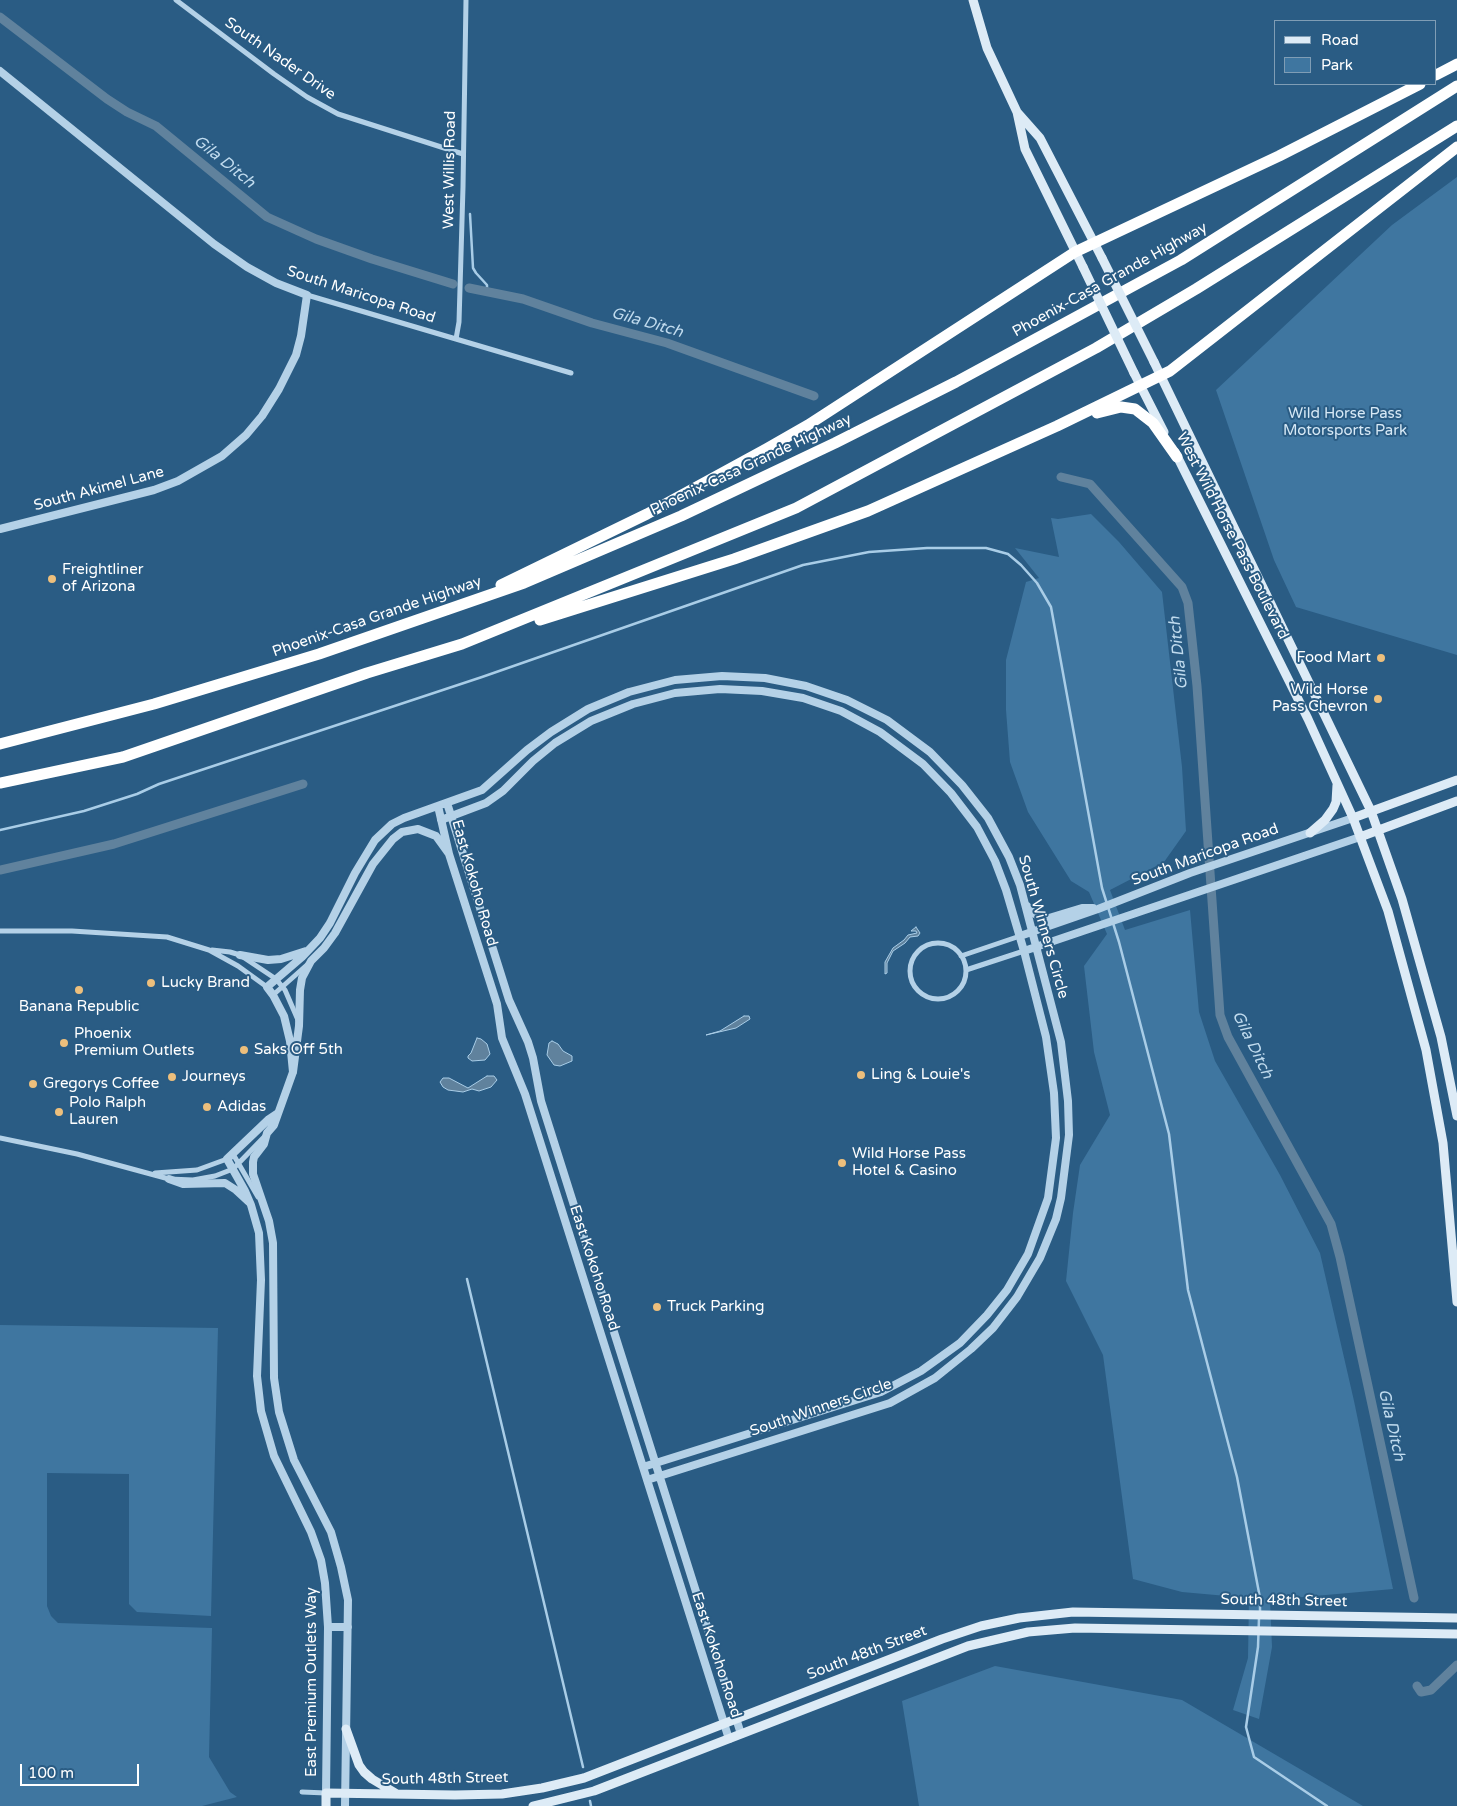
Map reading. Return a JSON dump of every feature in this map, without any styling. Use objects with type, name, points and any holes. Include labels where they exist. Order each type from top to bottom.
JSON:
[{"type":"highway","points":[[1437,74],[1457,64]]},
{"type":"highway","points":[[468,602],[519,575],[646,514],[808,425],[1075,252],[1279,156],[1418,85]]},
{"type":"highway","name":"Phoenix-Casa Grande Highway","points":[[0,744],[112,716],[245,678],[336,648],[524,583],[681,516],[835,443],[956,382],[1181,260],[1457,86]]},
{"type":"highway","points":[[462,644],[796,508],[1096,348],[1196,289],[1457,126]]},
{"type":"highway","points":[[0,785],[123,757],[368,673],[734,559],[868,511],[1057,426],[1170,371],[1457,147]]},
{"type":"highway","points":[[1057,426],[1106,410],[1128,407],[1140,412],[1153,422],[1177,457]]},
{"type":"main road","points":[[972,0],[987,48],[1017,112]]},
{"type":"main road","name":"West Wild Horse Pass Boulevard","points":[[1017,112],[1040,138],[1094,242],[1371,811],[1402,899],[1441,1037],[1457,1116]]},
{"type":"main road","name":"West Wild Horse Pass Boulevard","points":[[1017,112],[1025,149],[1140,386],[1308,719],[1353,818],[1388,911],[1426,1050],[1443,1143],[1457,1302]]},
{"type":"main road","name":"South Maricopa Road","points":[[1353,818],[1457,780]]},
{"type":"main road","points":[[1310,832],[1325,820],[1333,809],[1336,802],[1337,782]]},
{"type":"main road","name":"South Maricopa Road","points":[[1360,837],[1457,801]]},
{"type":"main road","name":"South 48th Street","points":[[326,1792],[502,1794],[542,1788],[584,1778],[942,1639],[981,1626],[1019,1618],[1073,1612],[1457,1618]]},
{"type":"main road","name":"South 48th Street","points":[[533,1806],[594,1791],[968,1646],[1028,1632],[1076,1628],[1457,1634]]},
{"type":"main road","points":[[346,1729],[359,1765],[364,1772],[397,1794]]},
{"type":"main road","points":[[326,1792],[326,1806]]},
{"type":"street","name":"South Nader Drive","points":[[176,0],[274,74],[338,114],[463,154]]},
{"type":"street","name":"West Willis Road","points":[[456,339],[459,322],[466,0]]},
{"type":"street","name":"South Maricopa Road","points":[[0,71],[214,244],[276,283],[307,295],[571,373]]},
{"type":"street","name":"South Akimel Lane","points":[[0,529],[154,490],[178,481],[222,456],[246,435],[262,416],[279,389],[296,355],[307,295]]},
{"type":"street","name":"South Winners Circle","points":[[267,988],[320,938],[375,840],[392,824],[419,812],[482,790],[527,750],[551,732],[588,709],[629,692],[675,680],[722,676],[765,678],[806,686],[847,700],[888,720],[930,752],[962,785],[988,818],[1009,857],[1025,903],[1059,1032],[1065,1072],[1069,1135],[1061,1198],[1056,1219],[1040,1258],[1017,1297],[993,1328],[971,1349],[935,1378],[890,1402],[647,1480]]},
{"type":"street","points":[[654,686],[657,698]]},
{"type":"street","name":"South Winners Circle","points":[[442,820],[486,803],[503,791],[533,761],[555,743],[591,721],[633,704],[675,693],[720,689],[762,691],[803,698],[841,711],[880,732],[923,764],[951,793],[977,827],[995,861],[1006,890],[1046,1037],[1054,1087],[1056,1138],[1048,1198],[1039,1226],[1028,1254],[1007,1290],[987,1315],[960,1343],[921,1371],[881,1392],[643,1467]]},
{"type":"street","points":[[901,748],[909,737]]},
{"type":"street","name":"East Kokoho Road","points":[[447,803],[511,1006],[530,1050],[538,1090],[741,1734]]},
{"type":"street","name":"East Kokoho Road","points":[[438,806],[449,854],[498,1010],[502,1038],[521,1081],[729,1738]]},
{"type":"street","name":"South Maricopa Road","points":[[961,956],[1098,909],[1190,873],[1353,818]]},
{"type":"street","points":[[273,995],[311,962],[335,934],[374,864],[383,850],[398,835],[402,832],[418,829],[428,831],[436,836],[449,854]]},
{"type":"street","name":"South Maricopa Road","points":[[966,970],[1360,837]]},
{"type":"street","points":[[1025,903],[1035,914],[1044,918],[1082,908],[1098,909]]},
{"type":"street","points":[[0,931],[72,931],[167,937],[209,950],[238,966],[267,988],[273,995],[284,1016],[290,1041],[293,1072]]},
{"type":"street","points":[[209,950],[230,952],[268,960],[281,959],[306,950],[320,938]]},
{"type":"street","points":[[937,943],[947,944],[955,949],[961,956],[966,970],[961,986],[956,992],[943,999],[928,998],[919,993],[913,985],[910,976],[910,966],[913,957],[919,950],[937,943]]},
{"type":"street","points":[[240,955],[276,979],[282,986],[299,1026]]},
{"type":"street","points":[[169,1179],[192,1180],[215,1176],[236,1166],[274,1125],[293,1072],[299,1026],[300,990],[302,978],[311,962]]},
{"type":"street","points":[[498,1010],[511,1006]]},
{"type":"street","points":[[1052,1074],[1065,1072]]},
{"type":"street","points":[[1054,1087],[1066,1086]]},
{"type":"street","points":[[150,1173],[197,1170],[230,1156],[269,1119],[278,1114]]},
{"type":"street","points":[[264,1206],[252,1168],[254,1157],[264,1144],[267,1133]]},
{"type":"street","points":[[0,1138],[69,1152],[150,1173],[183,1184],[224,1183],[236,1190],[251,1205]]},
{"type":"street","name":"East Premium Outlets Way","points":[[230,1156],[264,1206],[271,1231],[274,1257],[274,1378],[279,1412],[294,1460],[328,1525],[348,1600],[344,1806]]},
{"type":"street","name":"East Premium Outlets Way","points":[[236,1166],[251,1205],[259,1233],[261,1263],[257,1360],[259,1394],[267,1434],[279,1467],[306,1518],[321,1560],[325,1583],[328,1627],[326,1792]]},
{"type":"street","points":[[557,1196],[570,1192]]},
{"type":"street","points":[[279,1467],[294,1460]]},
{"type":"street","points":[[328,1627],[348,1627]]},
{"type":"street","name":"South 48th Street","points":[[302,1792],[326,1792]]},
{"type":"green space","name":"Wild Horse Pass Motorsports Park","points":[[1457,177],[1457,655],[1296,607],[1274,560],[1216,390],[1392,225]]},
{"type":"green space","points":[[1091,514],[1119,542],[1162,592],[1182,767],[1186,831],[1164,862],[1110,890],[1125,930],[1190,910],[1199,1012],[1215,1061],[1280,1175],[1320,1253],[1354,1401],[1393,1589],[1270,1600],[1272,1647],[1259,1719],[1233,1710],[1248,1658],[1249,1598],[1182,1592],[1133,1579],[1103,1355],[1066,1281],[1080,1165],[1110,1115],[1094,1052],[1084,966],[1107,934],[1089,892],[1071,881],[1028,812],[1010,762],[1006,710],[1006,660],[1026,582],[1039,578],[1015,548],[1059,557],[1051,518],[1058,519]]},
{"type":"green space","points":[[0,1325],[218,1328],[211,1616],[137,1612],[129,1604],[129,1474],[47,1473],[47,1606],[51,1616],[58,1623],[212,1628],[209,1757],[230,1792],[237,1797],[202,1806],[0,1806]]},
{"type":"green space","points":[[995,1666],[1182,1700],[1363,1806],[919,1806],[902,1701]]},
{"type":"shaded area","points":[[916,927],[920,933],[918,936],[910,937],[893,951],[887,963],[887,973],[885,974],[885,962],[893,948],[908,935],[917,933],[916,931],[911,931]]},
{"type":"shaded area","points":[[744,1016],[749,1016],[750,1019],[736,1028],[706,1035],[720,1031]]},
{"type":"shaded area","points":[[477,1038],[487,1044],[490,1054],[485,1060],[472,1061],[468,1056]]},
{"type":"shaded area","points":[[552,1041],[572,1056],[572,1061],[560,1066],[554,1065],[547,1055],[549,1043]]},
{"type":"shaded area","points":[[487,1076],[494,1076],[497,1080],[491,1087],[479,1091],[472,1089],[463,1092],[448,1090],[440,1082],[443,1078],[449,1078],[468,1088]]},
{"type":"waterway","name":"Gila Ditch","points":[[0,17],[107,99],[127,112],[156,126],[267,217],[316,239],[372,259],[453,284]]},
{"type":"waterway","points":[[470,214],[473,268],[487,285],[487,292]]},
{"type":"waterway","name":"Gila Ditch","points":[[469,288],[523,299],[592,323],[667,343],[814,396]]},
{"type":"waterway","name":"Gila Ditch","points":[[1061,477],[1090,484],[1182,587],[1188,603],[1197,686],[1220,1015],[1228,1037],[1331,1224],[1340,1257],[1414,1598]]},
{"type":"waterway","points":[[0,830],[84,811],[137,794],[159,784],[482,677],[803,565],[869,552],[927,548],[986,548],[1008,554],[1037,583],[1051,607],[1102,888],[1119,942],[1169,1134],[1188,1290],[1237,1477],[1260,1598],[1260,1612]]},
{"type":"waterway","points":[[0,870],[114,844],[303,784]]},
{"type":"waterway","points":[[467,1279],[583,1767]]},
{"type":"waterway","points":[[1259,1618],[1258,1647],[1246,1727],[1254,1757],[1327,1806]]},
{"type":"waterway","name":"Gila Ditch","points":[[1417,1686],[1421,1692],[1431,1690],[1457,1665]]},
{"type":"waterway","points":[[590,1801],[591,1806]]},
{"type":"place","name":"Freightliner of Arizona","points":[[52,579]]},
{"type":"place","name":"Food Mart","points":[[1381,658]]},
{"type":"place","name":"Wild Horse Pass Chevron","points":[[1378,699]]},
{"type":"place","name":"Lucky Brand","points":[[151,983]]},
{"type":"place","name":"Banana Republic","points":[[79,990]]},
{"type":"place","name":"Phoenix Premium Outlets","points":[[64,1043]]},
{"type":"place","name":"Saks Off 5th","points":[[244,1050]]},
{"type":"place","name":"Ling & Louie's","points":[[861,1075]]},
{"type":"place","name":"Journeys","points":[[172,1077]]},
{"type":"place","name":"Gregorys Coffee","points":[[33,1084]]},
{"type":"place","name":"Adidas","points":[[207,1107]]},
{"type":"place","name":"Polo Ralph Lauren","points":[[59,1112]]},
{"type":"place","name":"Wild Horse Pass Hotel & Casino","points":[[842,1163]]},
{"type":"place","name":"Truck Parking","points":[[657,1307]]}]
